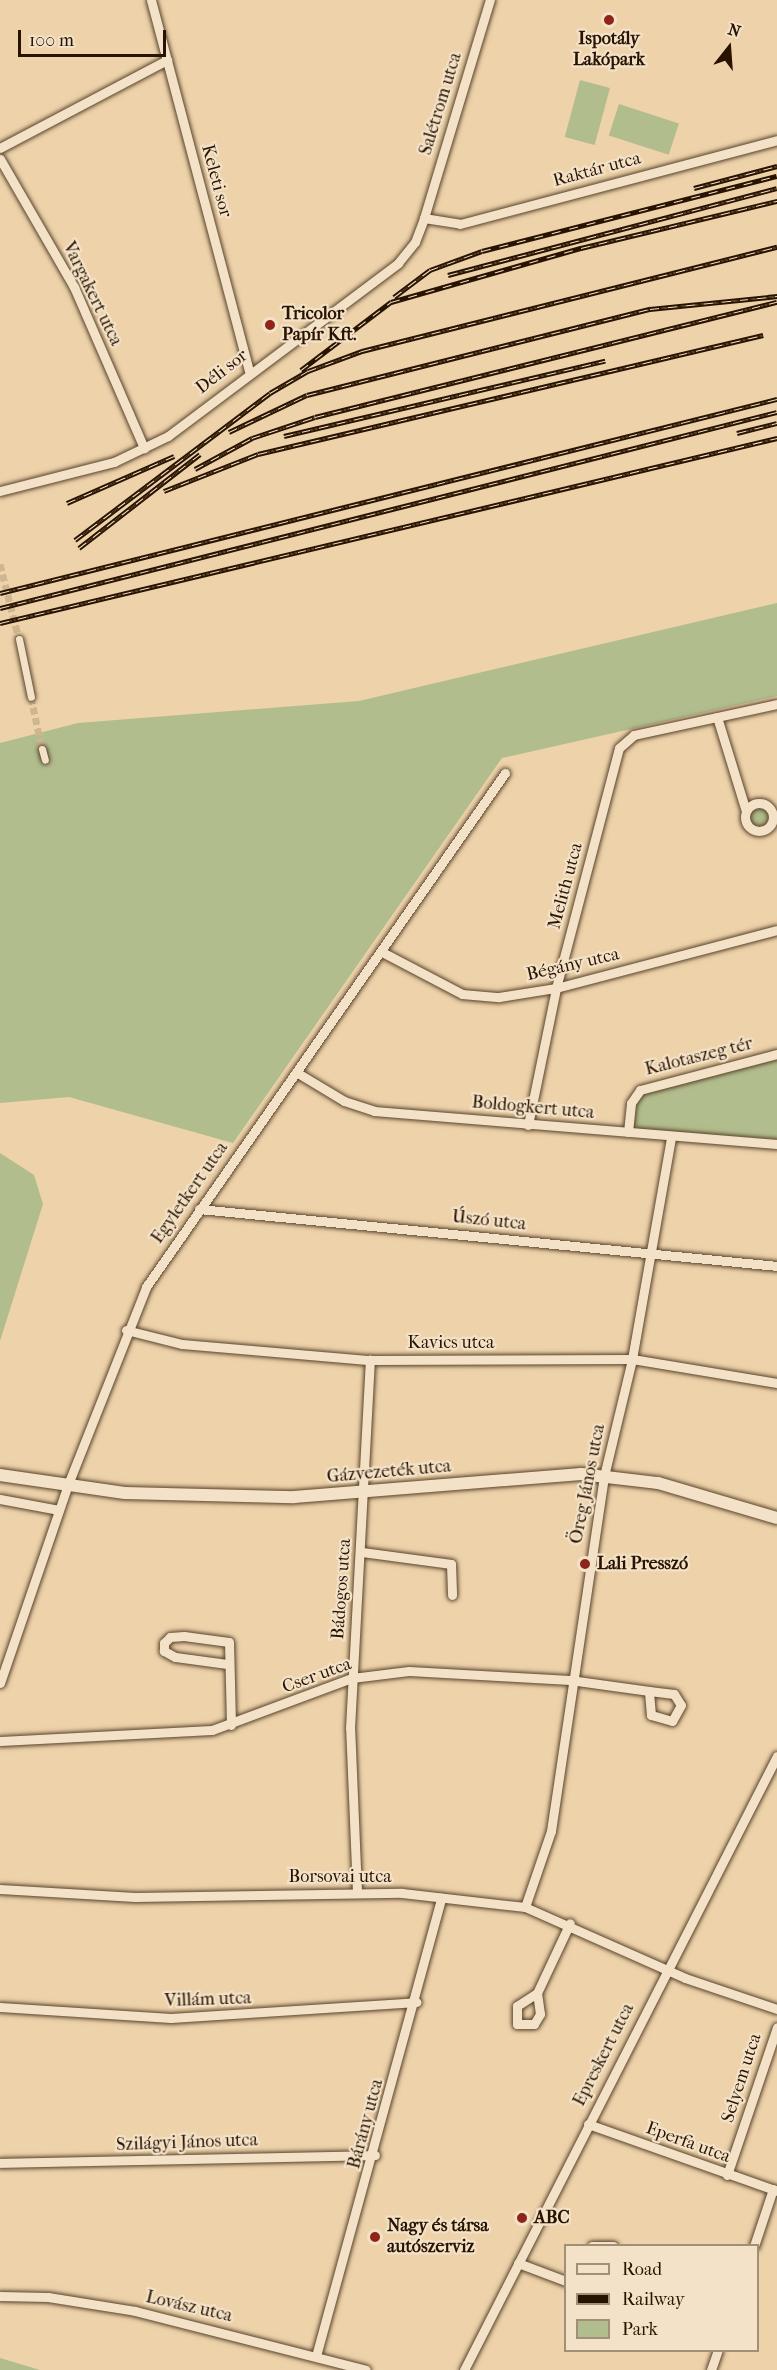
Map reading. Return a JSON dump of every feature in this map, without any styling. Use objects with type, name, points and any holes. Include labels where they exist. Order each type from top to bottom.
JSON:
[{"type":"street","name":"Keleti sor","points":[[152,0],[249,371]]},
{"type":"street","name":"Salétrom utca","points":[[424,218],[489,0]]},
{"type":"street","points":[[0,148],[167,60]]},
{"type":"street","name":"Raktár utca","points":[[424,218],[460,224],[777,140]]},
{"type":"street","name":"Vargakert utca","points":[[0,159],[74,287],[144,448]]},
{"type":"street","name":"Déli sor","points":[[0,491],[144,448],[398,262],[415,242],[424,218]]},
{"type":"street","points":[[19,639],[31,697]]},
{"type":"street","points":[[746,812],[717,717],[777,704]]},
{"type":"street","name":"Melith utca","points":[[528,1125],[556,988],[619,748],[634,735],[717,717]]},
{"type":"street","points":[[42,749],[45,760]]},
{"type":"street","name":"Egyletkert utca","points":[[0,1683],[67,1487],[126,1330],[146,1287],[505,773]]},
{"type":"street","name":"Bégány utca","points":[[382,952],[462,994],[499,997],[556,988],[777,930]]},
{"type":"street","name":"Kalotaszeg tér","points":[[628,1132],[631,1102],[640,1089],[777,1054]]},
{"type":"street","name":"Boldogkert utca","points":[[296,1072],[365,1109],[528,1125],[777,1144]]},
{"type":"street","name":"Öreg János utca","points":[[525,1907],[551,1831],[570,1680],[604,1476],[632,1359],[671,1137]]},
{"type":"street","name":"Úszó utca","points":[[199,1209],[777,1266]]},
{"type":"street","name":"Kavics utca","points":[[126,1330],[182,1344],[370,1360],[632,1359],[777,1383]]},
{"type":"street","name":"Bádogos utca","points":[[357,1892],[352,1678],[366,1494],[370,1360]]},
{"type":"street","name":"Gázvezeték utca","points":[[0,1474],[67,1487],[148,1493],[366,1494],[554,1474],[604,1476],[692,1492],[777,1518]]},
{"type":"street","points":[[0,1499],[59,1510]]},
{"type":"street","points":[[362,1552],[451,1564],[452,1595]]},
{"type":"street","points":[[227,1664],[175,1657],[164,1650],[164,1643],[170,1636],[229,1642],[231,1725]]},
{"type":"street","name":"Cser utca","points":[[0,1741],[191,1734],[231,1725],[352,1678],[409,1671],[570,1680],[649,1691]]},
{"type":"street","name":"Epreskert utca","points":[[464,2370],[666,1968],[777,1756]]},
{"type":"street","name":"Borsovai utca","points":[[0,1889],[135,1897],[357,1892],[525,1907],[570,1923],[666,1968],[777,2009]]},
{"type":"street","name":"Bárány utca","points":[[316,2356],[375,2155],[441,1898]]},
{"type":"street","points":[[537,1993],[570,1923]]},
{"type":"street","name":"Villám utca","points":[[0,2007],[171,2018],[416,2002]]},
{"type":"street","name":"Selyem utca","points":[[728,2175],[777,2026]]},
{"type":"street","name":"Eperfa utca","points":[[588,2124],[775,2190]]},
{"type":"street","name":"Szilágyi János utca","points":[[0,2163],[375,2155]]},
{"type":"street","points":[[755,2244],[775,2190]]},
{"type":"street","points":[[518,2262],[564,2279]]},
{"type":"street","name":"Lovász utca","points":[[0,2296],[88,2302],[366,2370]]},
{"type":"street","points":[[711,2370],[717,2352]]},
{"type":"green space","points":[[580,80],[610,88],[595,145],[565,137]]},
{"type":"green space","points":[[619,104],[679,123],[669,155],[609,135]]},
{"type":"green space","points":[[777,603],[777,696],[502,758],[233,1143],[69,1097],[0,1103],[0,743],[78,723],[359,701]]},
{"type":"green space","points":[[759,808],[767,813],[768,817],[763,825],[759,826],[751,821],[750,817],[755,809]]},
{"type":"green space","points":[[777,1055],[777,1139],[641,1130],[633,1124],[633,1105],[640,1094]]},
{"type":"green space","points":[[0,1153],[34,1175],[43,1204],[0,1341]]},
{"type":"green space","points":[[0,2358],[40,2370],[0,2370]]},
{"type":"tunnel","points":[[0,564],[19,639]]},
{"type":"tunnel","points":[[31,697],[42,749]]},
{"type":"railway","points":[[694,188],[777,166]]},
{"type":"railway","points":[[394,297],[430,270],[482,251],[777,176]]},
{"type":"railway","points":[[448,275],[777,188]]},
{"type":"railway","points":[[301,370],[391,302],[581,248],[777,201]]},
{"type":"railway","points":[[75,540],[270,393],[308,371],[362,351],[777,247]]},
{"type":"railway","points":[[229,432],[307,395],[650,309],[777,296]]},
{"type":"railway","points":[[195,469],[252,438],[315,417],[777,302]]},
{"type":"railway","points":[[164,491],[258,454],[763,335]]},
{"type":"railway","points":[[284,436],[605,361]]},
{"type":"railway","points":[[0,593],[777,399]]},
{"type":"railway","points":[[0,608],[777,412]]},
{"type":"railway","points":[[737,433],[777,423]]},
{"type":"railway","points":[[0,623],[777,438]]},
{"type":"railway","points":[[79,548],[200,454]]},
{"type":"railway","points":[[67,503],[174,456]]},
{"type":"place","name":"Ispotály Lakópark","points":[[609,20]]},
{"type":"place","name":"Tricolor Papír Kft.","points":[[270,325]]},
{"type":"place","name":"Lali Presszó","points":[[585,1564]]},
{"type":"place","name":"ABC","points":[[522,2218]]},
{"type":"place","name":"Nagy és társa autószerviz","points":[[375,2237]]}]
